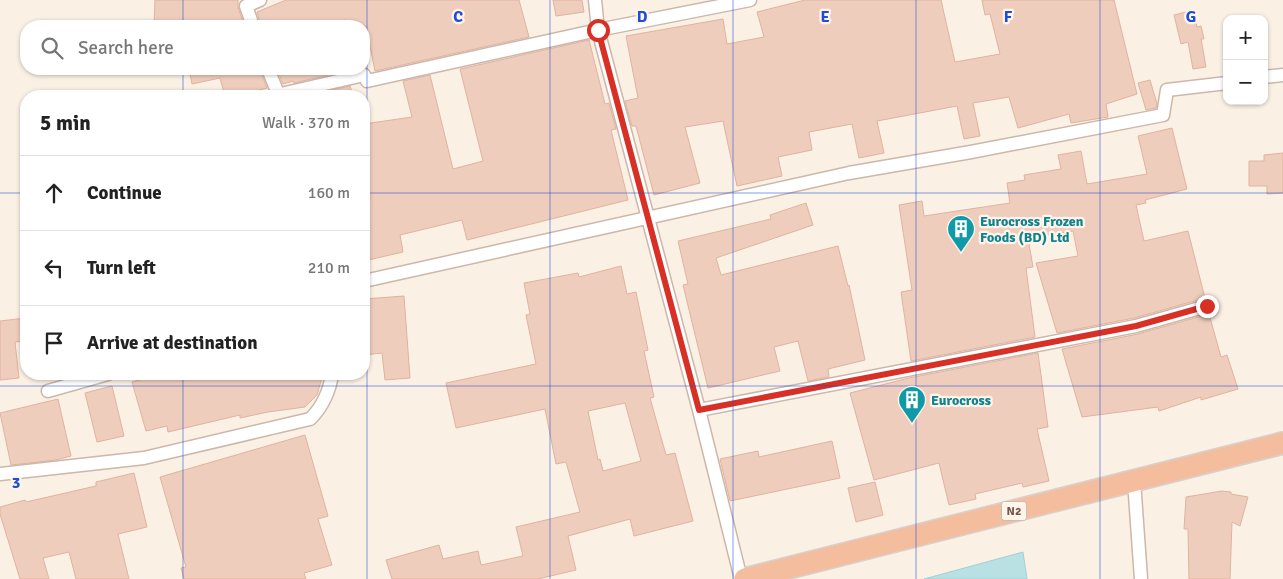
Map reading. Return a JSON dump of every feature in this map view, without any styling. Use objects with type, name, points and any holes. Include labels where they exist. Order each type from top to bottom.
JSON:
[{"type":"highway","name":"N2","points":[[743,579],[1283,443]]},
{"type":"street","points":[[251,20],[246,6],[260,0]]},
{"type":"street","points":[[595,0],[598,30],[743,579]]},
{"type":"street","points":[[301,90],[364,75],[367,81],[598,30],[750,0]]},
{"type":"street","points":[[270,75],[274,90]]},
{"type":"street","points":[[1268,77],[1283,75]]},
{"type":"street","points":[[370,280],[848,174],[1163,115],[1166,90],[1223,83]]},
{"type":"street","points":[[699,410],[1136,326],[1207,306]]},
{"type":"street","points":[[48,391],[87,380]]},
{"type":"street","points":[[0,474],[144,458],[310,418],[319,411],[331,380]]},
{"type":"street","points":[[1134,481],[1141,579]]},
{"type":"water","points":[[1023,552],[1027,579],[924,579]]},
{"type":"building","points":[[155,0],[238,0],[242,20],[154,20]]},
{"type":"building","points":[[286,0],[519,0],[529,37],[375,71],[370,46],[370,20],[259,20],[257,12]]},
{"type":"building","points":[[553,0],[582,0],[584,12],[556,16]]},
{"type":"building","points":[[805,0],[941,0],[955,62],[1000,54],[990,14],[985,15],[982,0],[1114,0],[1137,94],[1106,104],[1108,117],[1071,123],[1069,114],[1018,128],[1009,97],[973,103],[980,136],[964,139],[957,106],[877,121],[884,153],[859,158],[852,124],[809,132],[812,150],[778,157],[782,176],[737,186],[723,121],[685,127],[700,183],[654,195],[636,126],[632,126],[625,101],[638,98],[626,36],[723,19],[727,44],[764,37],[757,12]]},
{"type":"building","points":[[1186,12],[1188,19],[1195,18],[1197,27],[1201,26],[1204,39],[1201,39],[1206,67],[1193,69],[1188,42],[1181,44],[1174,15]]},
{"type":"building","points":[[589,40],[605,104],[609,103],[616,129],[611,130],[628,200],[467,240],[462,220],[400,235],[403,252],[370,260],[370,123],[412,117],[403,81],[430,75],[453,169],[483,161],[460,69]]},
{"type":"building","points":[[190,75],[262,75],[267,88],[260,90],[223,90],[220,78],[192,84]]},
{"type":"building","points":[[279,75],[329,75],[294,83],[293,81],[283,84]]},
{"type":"building","points":[[1150,80],[1157,104],[1156,108],[1146,110],[1138,83]]},
{"type":"building","points":[[350,86],[351,90],[333,90]]},
{"type":"building","points":[[1172,128],[1187,189],[1145,200],[1146,203],[1136,205],[1144,241],[1188,231],[1205,298],[1134,318],[1057,333],[1036,263],[1078,256],[1073,231],[1028,238],[1033,267],[1026,268],[1035,337],[911,361],[901,292],[912,290],[899,205],[922,201],[924,216],[1010,203],[1007,183],[1025,180],[1024,175],[1061,169],[1058,155],[1081,151],[1087,184],[1147,174],[1138,136]]},
{"type":"building","points":[[1283,153],[1283,193],[1267,194],[1267,186],[1249,186],[1249,161],[1264,161],[1264,155]]},
{"type":"building","points":[[806,203],[813,225],[716,258],[721,275],[838,246],[849,285],[865,360],[828,369],[829,377],[808,381],[798,341],[774,347],[780,371],[708,388],[683,285],[688,284],[678,241],[771,219],[770,215]]},
{"type":"building","points":[[621,266],[627,294],[636,292],[648,350],[644,351],[654,397],[650,398],[666,455],[675,453],[693,521],[634,536],[630,519],[568,536],[576,570],[538,579],[392,579],[386,560],[439,545],[443,559],[478,551],[481,565],[523,556],[516,527],[580,512],[566,462],[556,464],[545,409],[456,428],[446,383],[536,364],[526,315],[530,314],[524,283],[578,273],[579,277]],"holes":[[[625,403],[641,461],[603,471],[600,459],[598,460],[588,411]]]},
{"type":"building","points":[[404,296],[410,378],[385,380],[382,353],[370,354],[370,299]]},
{"type":"building","points":[[1209,314],[1221,357],[1227,355],[1238,389],[1201,400],[1201,397],[1159,411],[1158,407],[1082,417],[1062,349],[1138,334]]},
{"type":"building","points":[[20,319],[20,342],[15,342],[19,378],[0,380],[0,321]]},
{"type":"building","points":[[1038,353],[1048,427],[1037,429],[1049,481],[1023,487],[1022,483],[975,494],[976,499],[949,505],[939,463],[874,480],[850,393],[909,378]]},
{"type":"building","points":[[140,380],[321,380],[317,395],[305,407],[240,418],[240,415],[168,432],[167,426],[146,431],[132,382]]},
{"type":"building","points":[[112,386],[124,436],[97,442],[85,393]]},
{"type":"building","points":[[58,399],[71,456],[56,460],[11,465],[0,413]]},
{"type":"building","points":[[305,435],[328,516],[318,519],[332,565],[304,573],[306,579],[184,579],[181,568],[186,567],[160,477]]},
{"type":"building","points":[[832,441],[840,478],[730,501],[720,459],[758,451],[759,457]]},
{"type":"building","points":[[134,473],[147,527],[118,534],[129,579],[76,579],[69,552],[43,558],[49,579],[20,579],[0,514],[0,507],[96,486],[96,482]]},
{"type":"building","points":[[875,482],[883,515],[856,522],[848,488]]},
{"type":"building","points":[[1222,491],[1248,497],[1240,526],[1232,522],[1230,579],[1189,579],[1188,529],[1184,529],[1186,497]]},
{"type":"place","name":"Eurocross Frozen Foods (BD) Ltd","points":[[961,253]]},
{"type":"place","name":"Eurocross","points":[[912,424]]},
{"type":"route","points":[[598,30],[699,410],[1136,326],[1207,306]]}]
